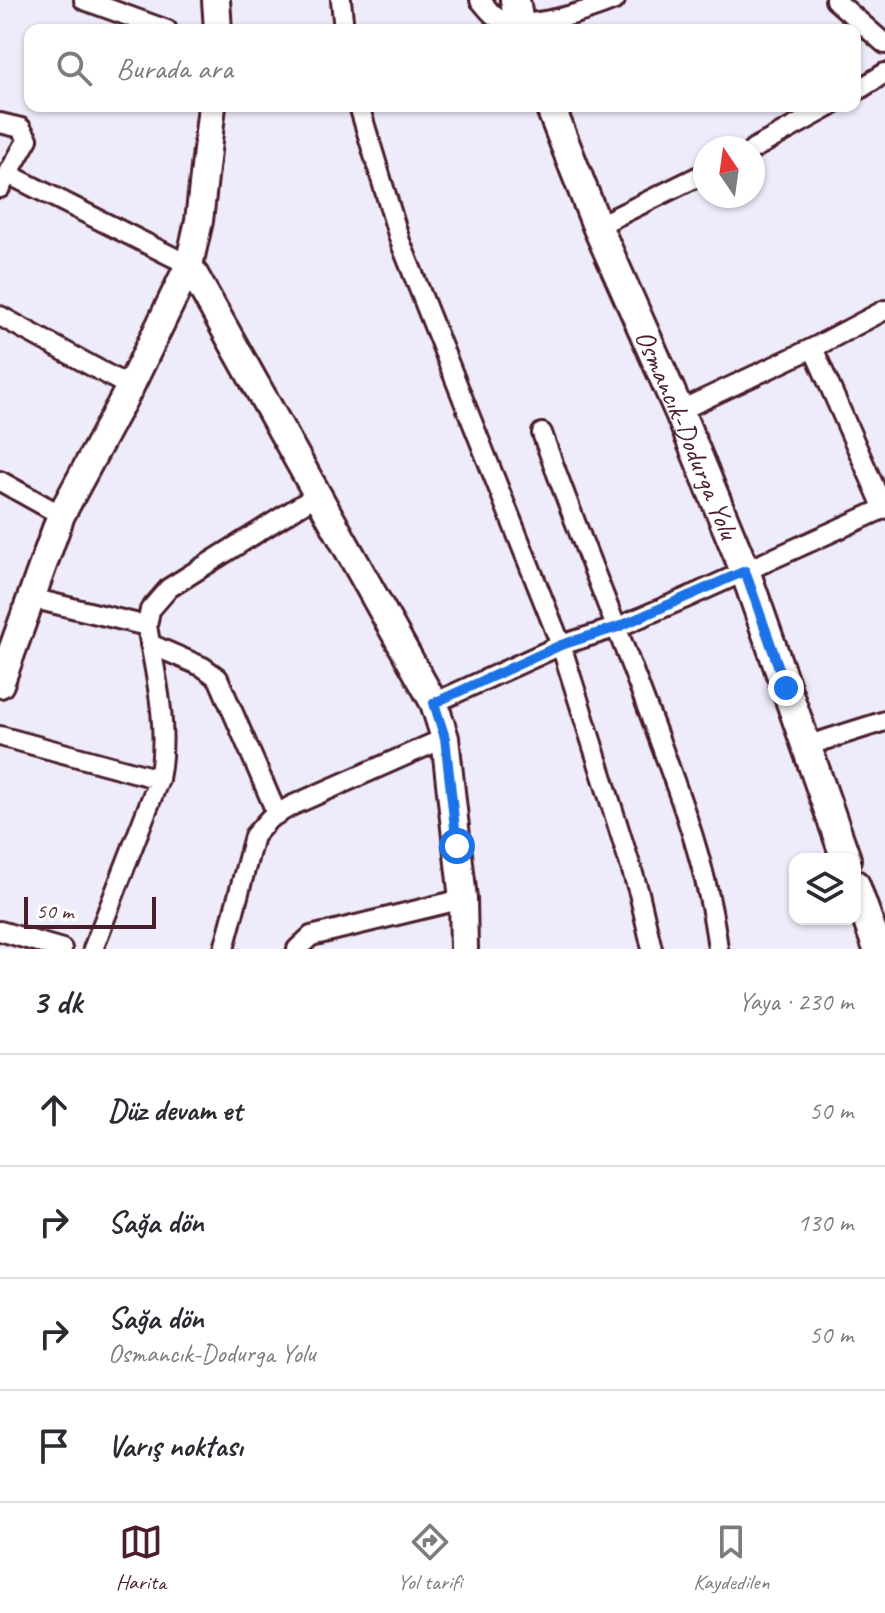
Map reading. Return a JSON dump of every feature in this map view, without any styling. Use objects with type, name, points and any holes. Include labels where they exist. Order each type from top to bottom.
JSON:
[{"type":"main road","name":"Osmancık-Dodurga Yolu","points":[[552,112],[597,226],[679,411],[745,571],[844,853]]},
{"type":"main road","points":[[861,902],[878,949]]},
{"type":"street","points":[[84,0],[150,24]]},
{"type":"street","points":[[216,0],[218,24]]},
{"type":"street","points":[[341,0],[343,24]]},
{"type":"street","points":[[480,0],[498,18],[517,17],[548,22],[615,0]]},
{"type":"street","points":[[835,0],[885,44]]},
{"type":"street","points":[[861,88],[885,73]]},
{"type":"street","points":[[0,684],[61,515],[130,387],[189,265],[199,221],[211,112]]},
{"type":"street","points":[[361,112],[405,254],[561,645],[639,893],[652,949]]},
{"type":"street","points":[[765,142],[820,112]]},
{"type":"street","points":[[0,123],[21,128],[28,139],[4,181],[189,265],[434,703],[445,738],[463,899],[464,949]]},
{"type":"street","points":[[597,226],[693,179]]},
{"type":"street","points":[[679,411],[813,348],[885,310]]},
{"type":"street","points":[[0,316],[130,387]]},
{"type":"street","points":[[434,703],[561,645],[618,627],[885,509],[813,348]]},
{"type":"street","points":[[542,433],[683,804],[718,949]]},
{"type":"street","points":[[0,481],[61,515]]},
{"type":"street","points":[[93,949],[159,779],[164,752],[164,730],[149,635],[150,610],[169,588],[317,495]]},
{"type":"street","points":[[31,598],[149,635],[218,678],[277,814]]},
{"type":"street","points":[[806,746],[885,721]]},
{"type":"street","points":[[0,736],[159,779]]},
{"type":"street","points":[[224,949],[254,836],[277,814],[445,738]]},
{"type":"street","points":[[306,945],[463,899]]},
{"type":"street","points":[[0,931],[62,949]]},
{"type":"route","points":[[457,846],[445,738],[434,703],[561,645],[618,627],[745,571],[786,688]]}]
